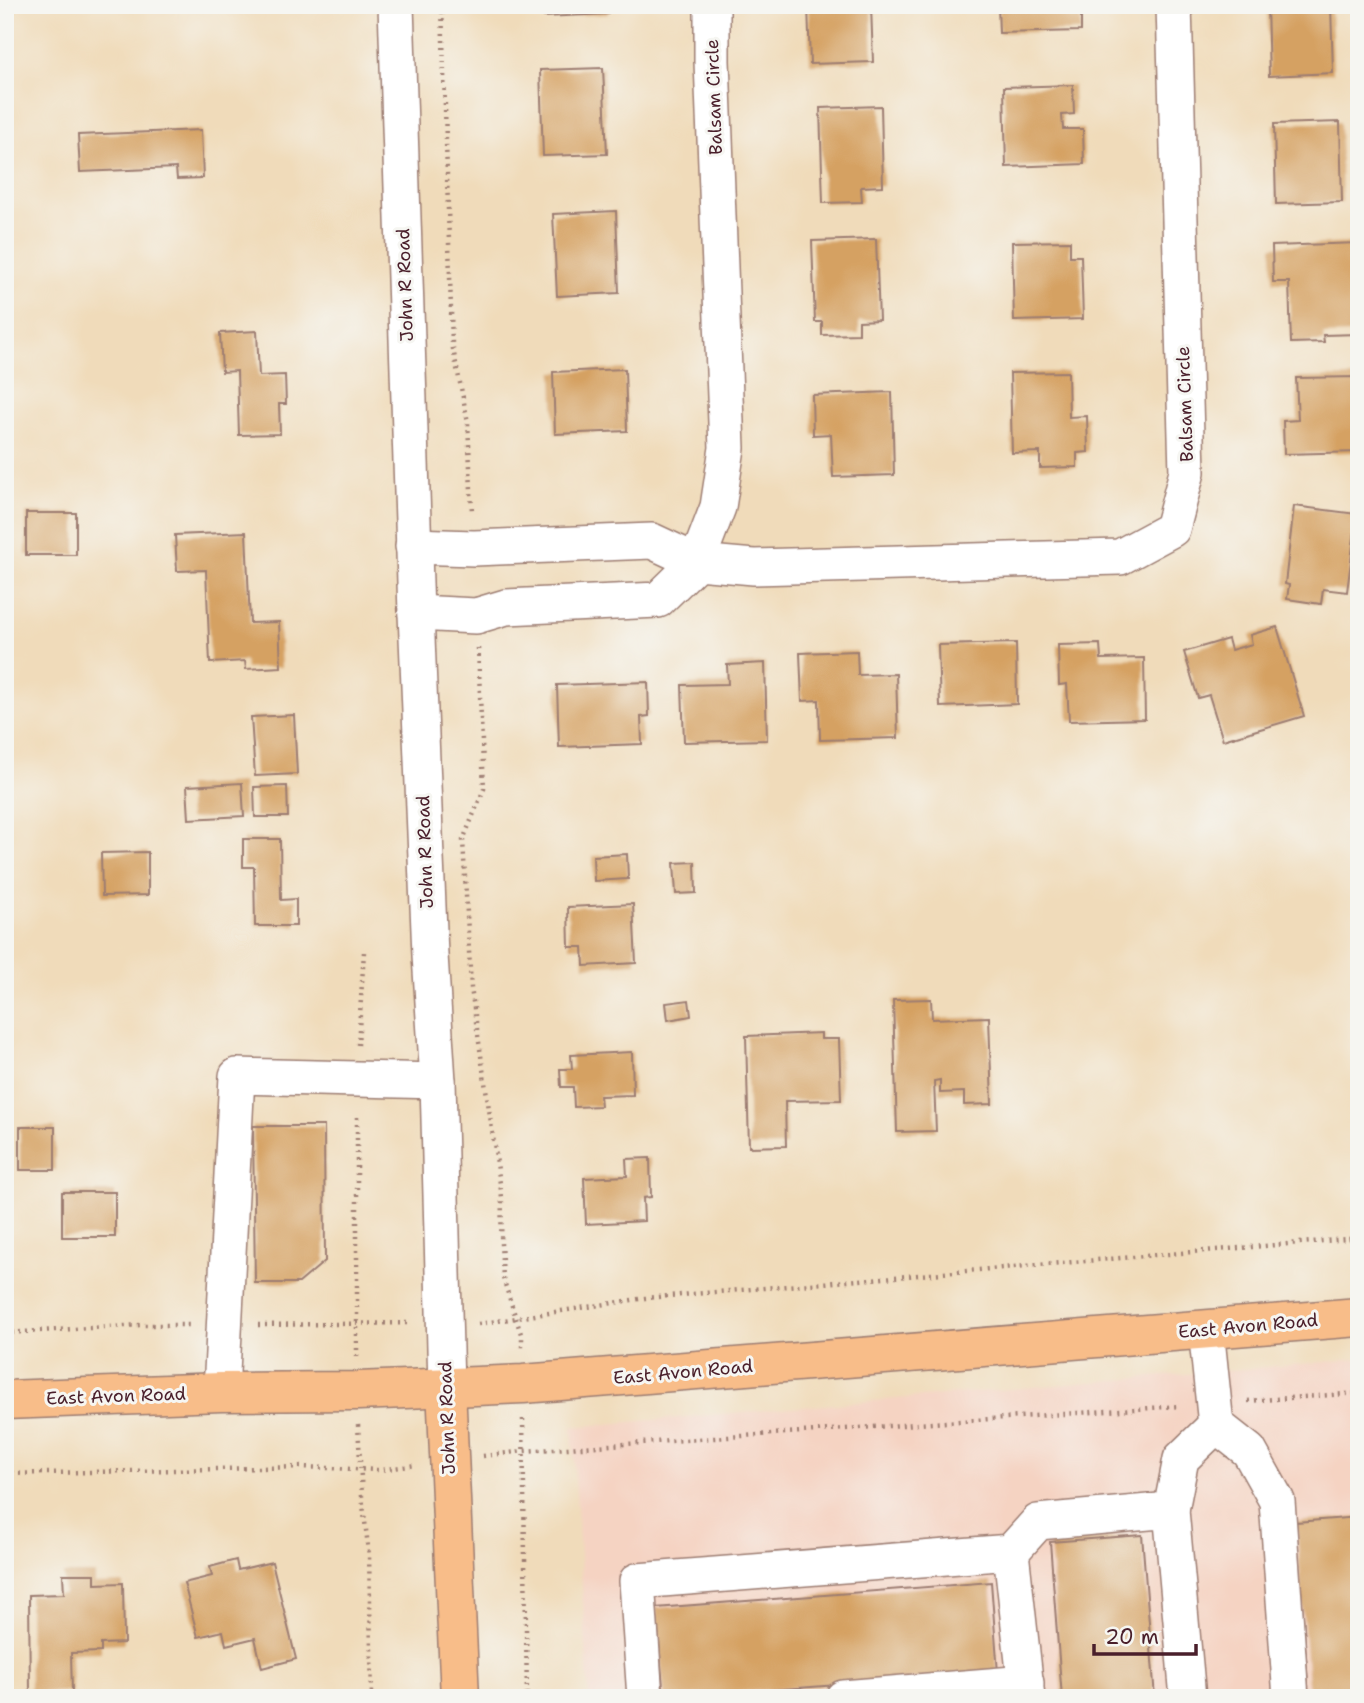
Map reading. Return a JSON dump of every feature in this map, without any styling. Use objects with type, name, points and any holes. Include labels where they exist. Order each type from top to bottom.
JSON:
[{"type":"main road","name":"East Avon Road","points":[[5,1400],[523,1384],[1359,1317]]},
{"type":"main road","name":"John R Road","points":[[446,1387],[460,1698]]},
{"type":"street","name":"John R Road","points":[[396,5],[415,613],[438,1081],[446,1387]]},
{"type":"street","name":"Balsam Circle","points":[[415,613],[477,616],[506,607],[658,600],[697,562],[718,507],[727,448],[712,5]]},
{"type":"street","name":"Balsam Circle","points":[[413,547],[474,548],[652,541],[697,562],[754,567],[1120,557],[1172,528],[1186,472],[1174,5]]},
{"type":"street","points":[[221,1392],[237,1076],[438,1081]]},
{"type":"street","points":[[1206,1329],[1214,1415],[1249,1451],[1276,1501],[1291,1698]]},
{"type":"street","points":[[1188,1698],[1171,1510],[1181,1459],[1214,1415]]},
{"type":"street","points":[[645,1698],[637,1581],[1011,1552],[1038,1522],[1171,1510]]},
{"type":"street","points":[[843,1698],[1027,1691],[1011,1552]]},
{"type":"path","points":[[442,5],[452,344],[468,422],[474,548]]},
{"type":"path","points":[[477,616],[484,789],[463,840],[471,988],[502,1197],[503,1278],[522,1337]]},
{"type":"path","points":[[357,1339],[357,1079],[364,952]]},
{"type":"path","points":[[488,1324],[645,1298],[1359,1238]]},
{"type":"path","points":[[527,1698],[524,1451],[1214,1415],[1359,1393]]},
{"type":"path","points":[[359,1447],[369,1555],[372,1698]]},
{"type":"path","points":[[5,1475],[301,1467],[391,1468]]},
{"type":"shaded area","points":[[1359,1359],[1359,1698],[589,1698],[572,1427]]},
{"type":"building","points":[[543,5],[608,5],[608,14],[544,17]]},
{"type":"building","points":[[808,5],[871,5],[873,62],[810,64]]},
{"type":"building","points":[[998,5],[1081,5],[1081,31],[999,33]]},
{"type":"building","points":[[1267,5],[1331,5],[1333,73],[1269,76]]},
{"type":"building","points":[[603,68],[607,154],[543,156],[540,70]]},
{"type":"building","points":[[1073,85],[1074,114],[1062,115],[1063,129],[1083,129],[1084,164],[1006,167],[1004,87]]},
{"type":"building","points":[[881,106],[883,186],[861,187],[862,202],[823,203],[820,108]]},
{"type":"building","points":[[1340,122],[1342,202],[1276,204],[1274,124]]},
{"type":"building","points":[[201,130],[203,178],[177,179],[176,168],[80,172],[78,135]]},
{"type":"building","points":[[616,211],[619,293],[557,296],[553,214]]},
{"type":"building","points":[[876,239],[879,320],[859,321],[859,334],[822,335],[822,322],[815,322],[812,241]]},
{"type":"building","points":[[1070,241],[1070,256],[1081,256],[1083,319],[1014,321],[1012,242]]},
{"type":"building","points":[[1359,243],[1359,334],[1323,335],[1324,342],[1291,343],[1289,282],[1273,282],[1272,246]]},
{"type":"building","points":[[257,331],[259,376],[285,375],[286,404],[279,404],[280,434],[239,435],[237,371],[222,372],[220,333]]},
{"type":"building","points":[[625,369],[627,431],[555,434],[553,372]]},
{"type":"building","points":[[1068,372],[1069,417],[1087,416],[1088,452],[1077,453],[1077,467],[1040,468],[1040,452],[1012,453],[1010,373]]},
{"type":"building","points":[[1359,377],[1359,452],[1284,454],[1283,421],[1298,420],[1296,378]]},
{"type":"building","points":[[892,392],[894,475],[833,477],[831,434],[813,435],[812,395]]},
{"type":"building","points":[[1294,506],[1357,514],[1347,592],[1323,589],[1321,604],[1287,599],[1289,585],[1285,584]]},
{"type":"building","points":[[26,513],[76,513],[76,555],[26,555]]},
{"type":"building","points":[[246,532],[250,623],[279,622],[281,667],[246,669],[245,661],[210,663],[206,570],[177,571],[175,535]]},
{"type":"building","points":[[1277,627],[1304,716],[1223,740],[1209,695],[1198,698],[1184,652],[1228,639],[1231,650],[1252,644],[1250,635]]},
{"type":"building","points":[[1016,643],[1017,704],[940,707],[938,645]]},
{"type":"building","points":[[1100,644],[1101,659],[1144,658],[1145,719],[1069,721],[1067,684],[1059,685],[1058,645]]},
{"type":"building","points":[[857,651],[858,675],[896,674],[898,738],[820,740],[819,700],[802,701],[800,653]]},
{"type":"building","points":[[765,663],[767,740],[684,742],[682,685],[728,684],[727,665]]},
{"type":"building","points":[[648,682],[649,716],[641,717],[642,744],[559,747],[557,685]]},
{"type":"building","points":[[294,715],[297,774],[255,776],[251,717]]},
{"type":"building","points":[[242,783],[244,816],[189,819],[187,786]]},
{"type":"building","points":[[287,786],[288,817],[255,817],[254,787]]},
{"type":"building","points":[[243,839],[280,839],[281,900],[296,899],[296,926],[255,926],[254,867],[243,867]]},
{"type":"building","points":[[148,852],[148,895],[102,896],[101,853]]},
{"type":"building","points":[[627,854],[628,879],[594,881],[593,856]]},
{"type":"building","points":[[695,862],[696,893],[676,894],[674,863]]},
{"type":"building","points":[[633,904],[636,963],[584,966],[583,947],[569,947],[568,907]]},
{"type":"building","points":[[931,999],[932,1019],[989,1017],[992,1104],[964,1105],[964,1092],[940,1093],[940,1080],[934,1081],[936,1131],[897,1132],[893,1000]]},
{"type":"building","points":[[689,1000],[691,1016],[668,1020],[666,1003]]},
{"type":"building","points":[[821,1033],[821,1039],[839,1039],[841,1100],[785,1101],[786,1146],[749,1147],[746,1036]]},
{"type":"building","points":[[632,1052],[633,1095],[600,1096],[601,1106],[574,1107],[573,1087],[561,1087],[560,1069],[572,1069],[571,1055]]},
{"type":"building","points":[[253,1126],[324,1126],[325,1261],[299,1283],[255,1283]]},
{"type":"building","points":[[20,1127],[55,1127],[55,1170],[20,1170]]},
{"type":"building","points":[[650,1158],[651,1197],[643,1198],[644,1221],[586,1224],[584,1178],[627,1176],[626,1159]]},
{"type":"building","points":[[62,1192],[115,1192],[115,1237],[62,1237]]},
{"type":"building","points":[[1359,1517],[1359,1698],[1309,1698],[1296,1522]]},
{"type":"building","points":[[1142,1535],[1155,1698],[1062,1698],[1050,1542]]},
{"type":"building","points":[[236,1560],[238,1570],[272,1562],[296,1659],[262,1668],[255,1638],[226,1645],[223,1631],[198,1637],[184,1583],[212,1576],[210,1567]]},
{"type":"building","points":[[63,1574],[95,1574],[95,1584],[123,1583],[124,1643],[101,1644],[101,1652],[71,1653],[72,1692],[30,1693],[29,1595],[64,1594]]},
{"type":"building","points":[[991,1582],[998,1673],[664,1698],[656,1608]]}]
